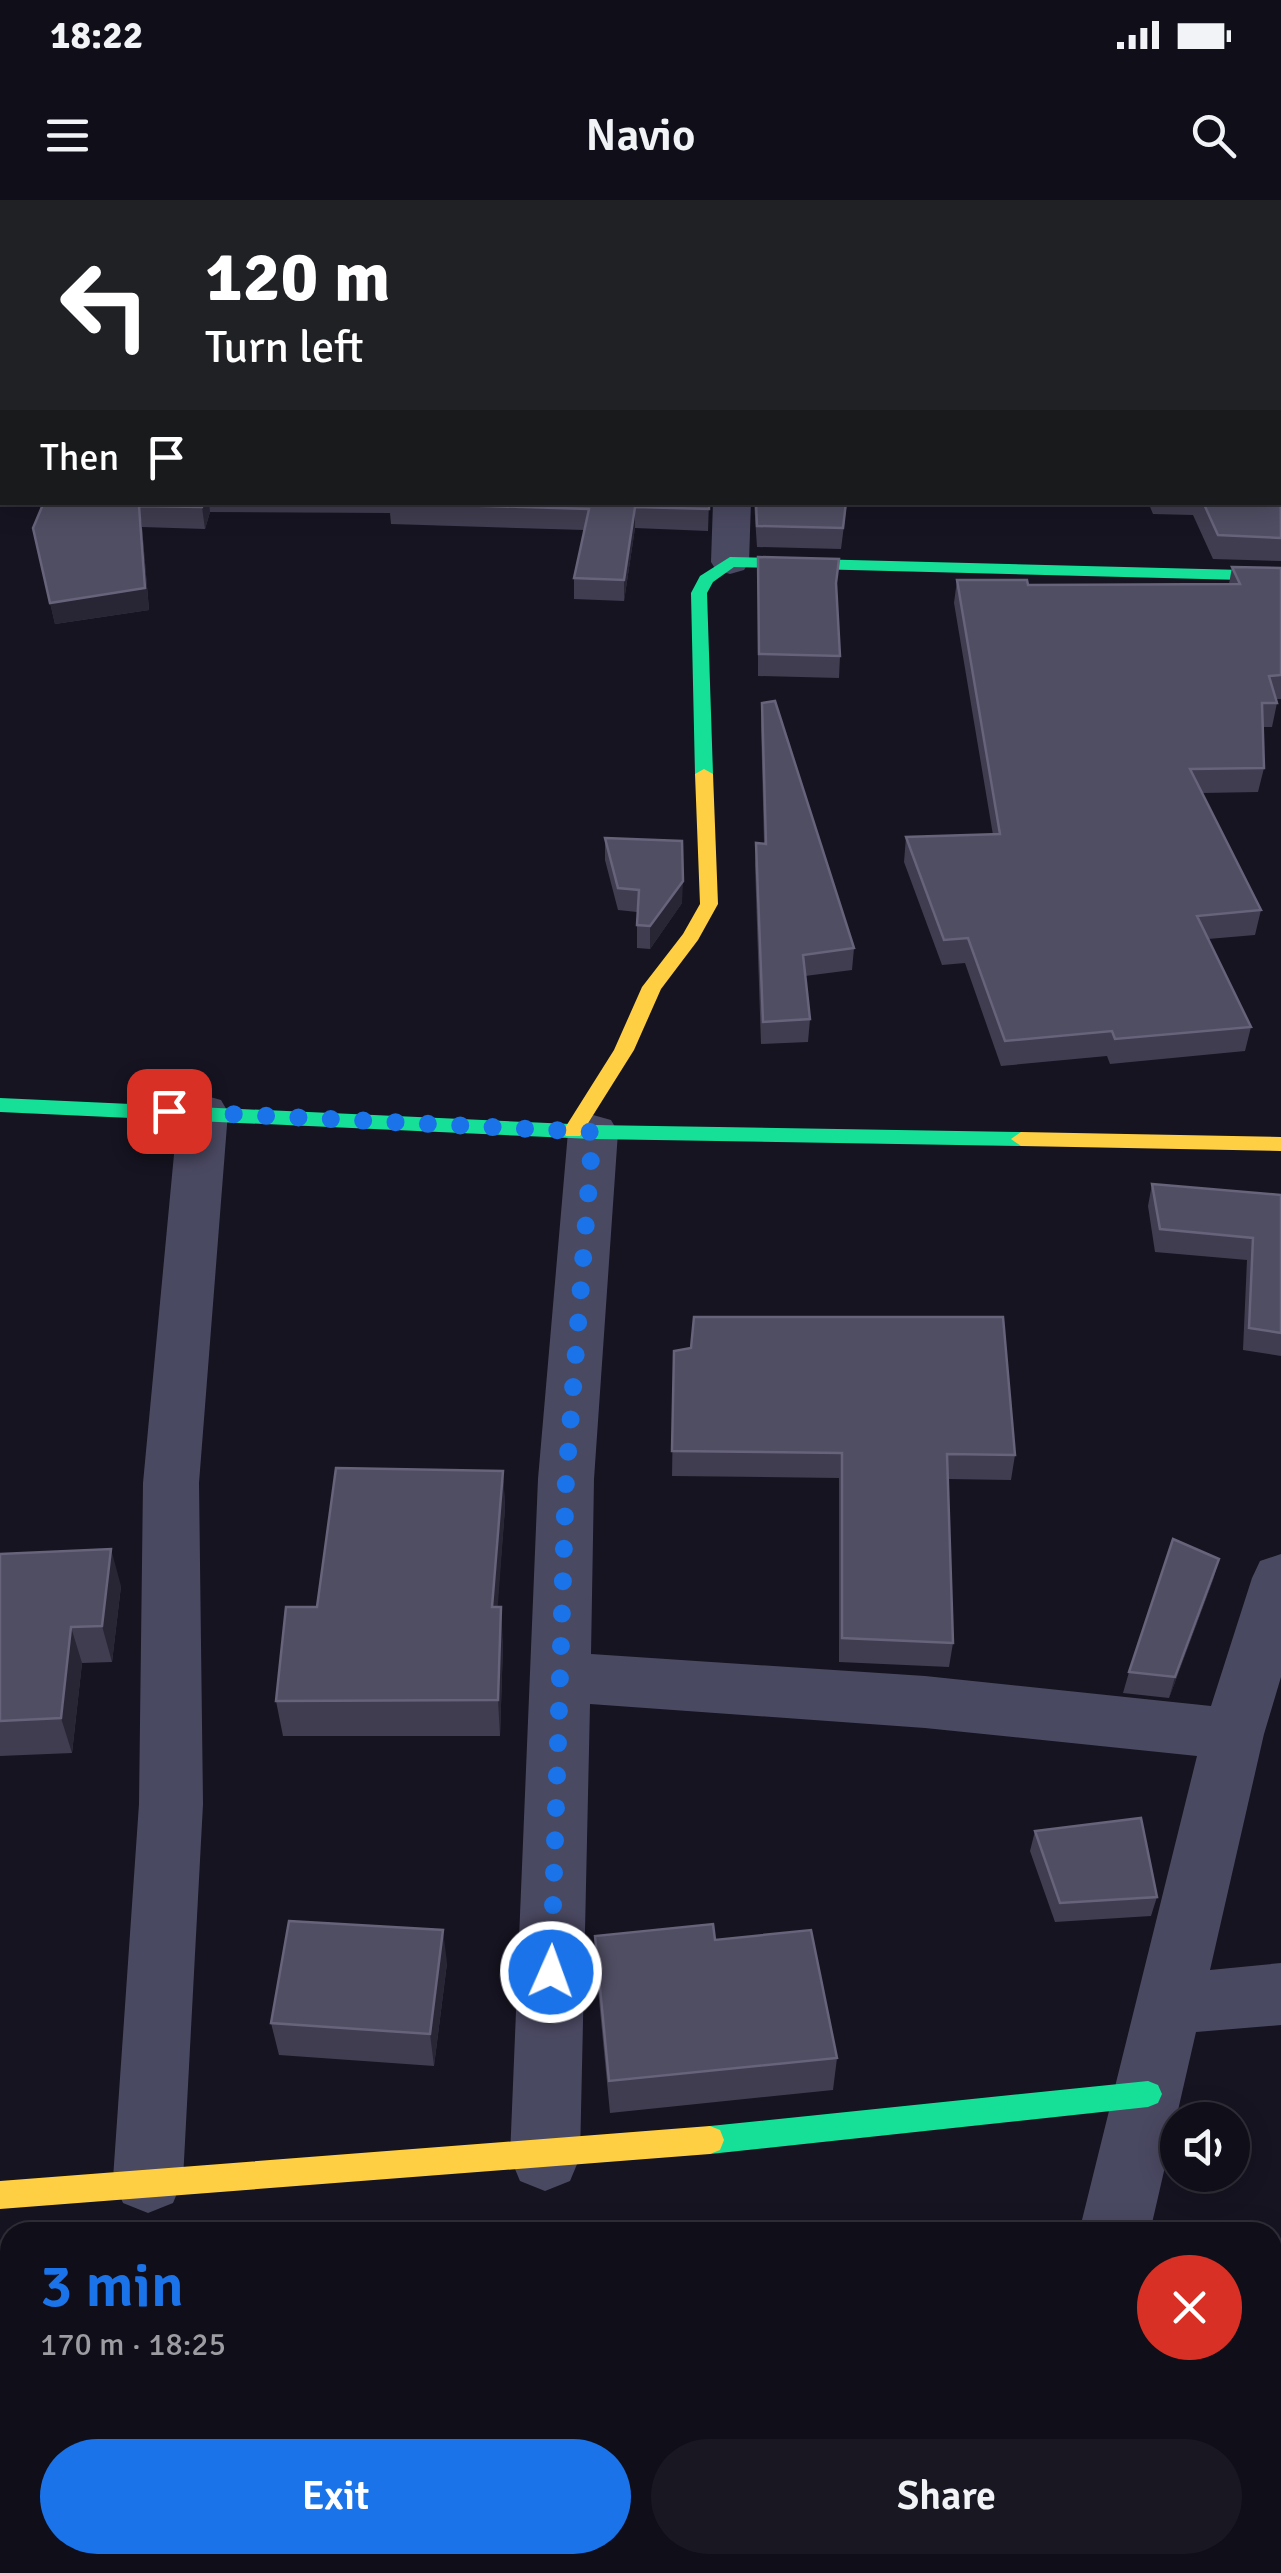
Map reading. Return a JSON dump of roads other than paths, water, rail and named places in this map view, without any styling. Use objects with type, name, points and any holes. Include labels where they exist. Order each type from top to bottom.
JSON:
[{"type":"street","points":[[730,562],[732,505]]},
{"type":"street","points":[[545,2157],[566,1479],[583,1131],[652,987],[708,904],[712,881],[698,593],[706,579],[730,562],[1281,576]]},
{"type":"street","points":[[0,1105],[583,1131],[1281,1144]]},
{"type":"street","points":[[148,2179],[171,1804],[171,1483],[203,1112]]},
{"type":"street","points":[[1117,2222],[1233,1734],[1281,1578]]},
{"type":"street","points":[[560,1677],[908,1700],[1233,1734]]},
{"type":"street","points":[[1168,2004],[1281,1994]]},
{"type":"street","points":[[0,2195],[148,2179],[545,2157],[1148,2094]]}]
